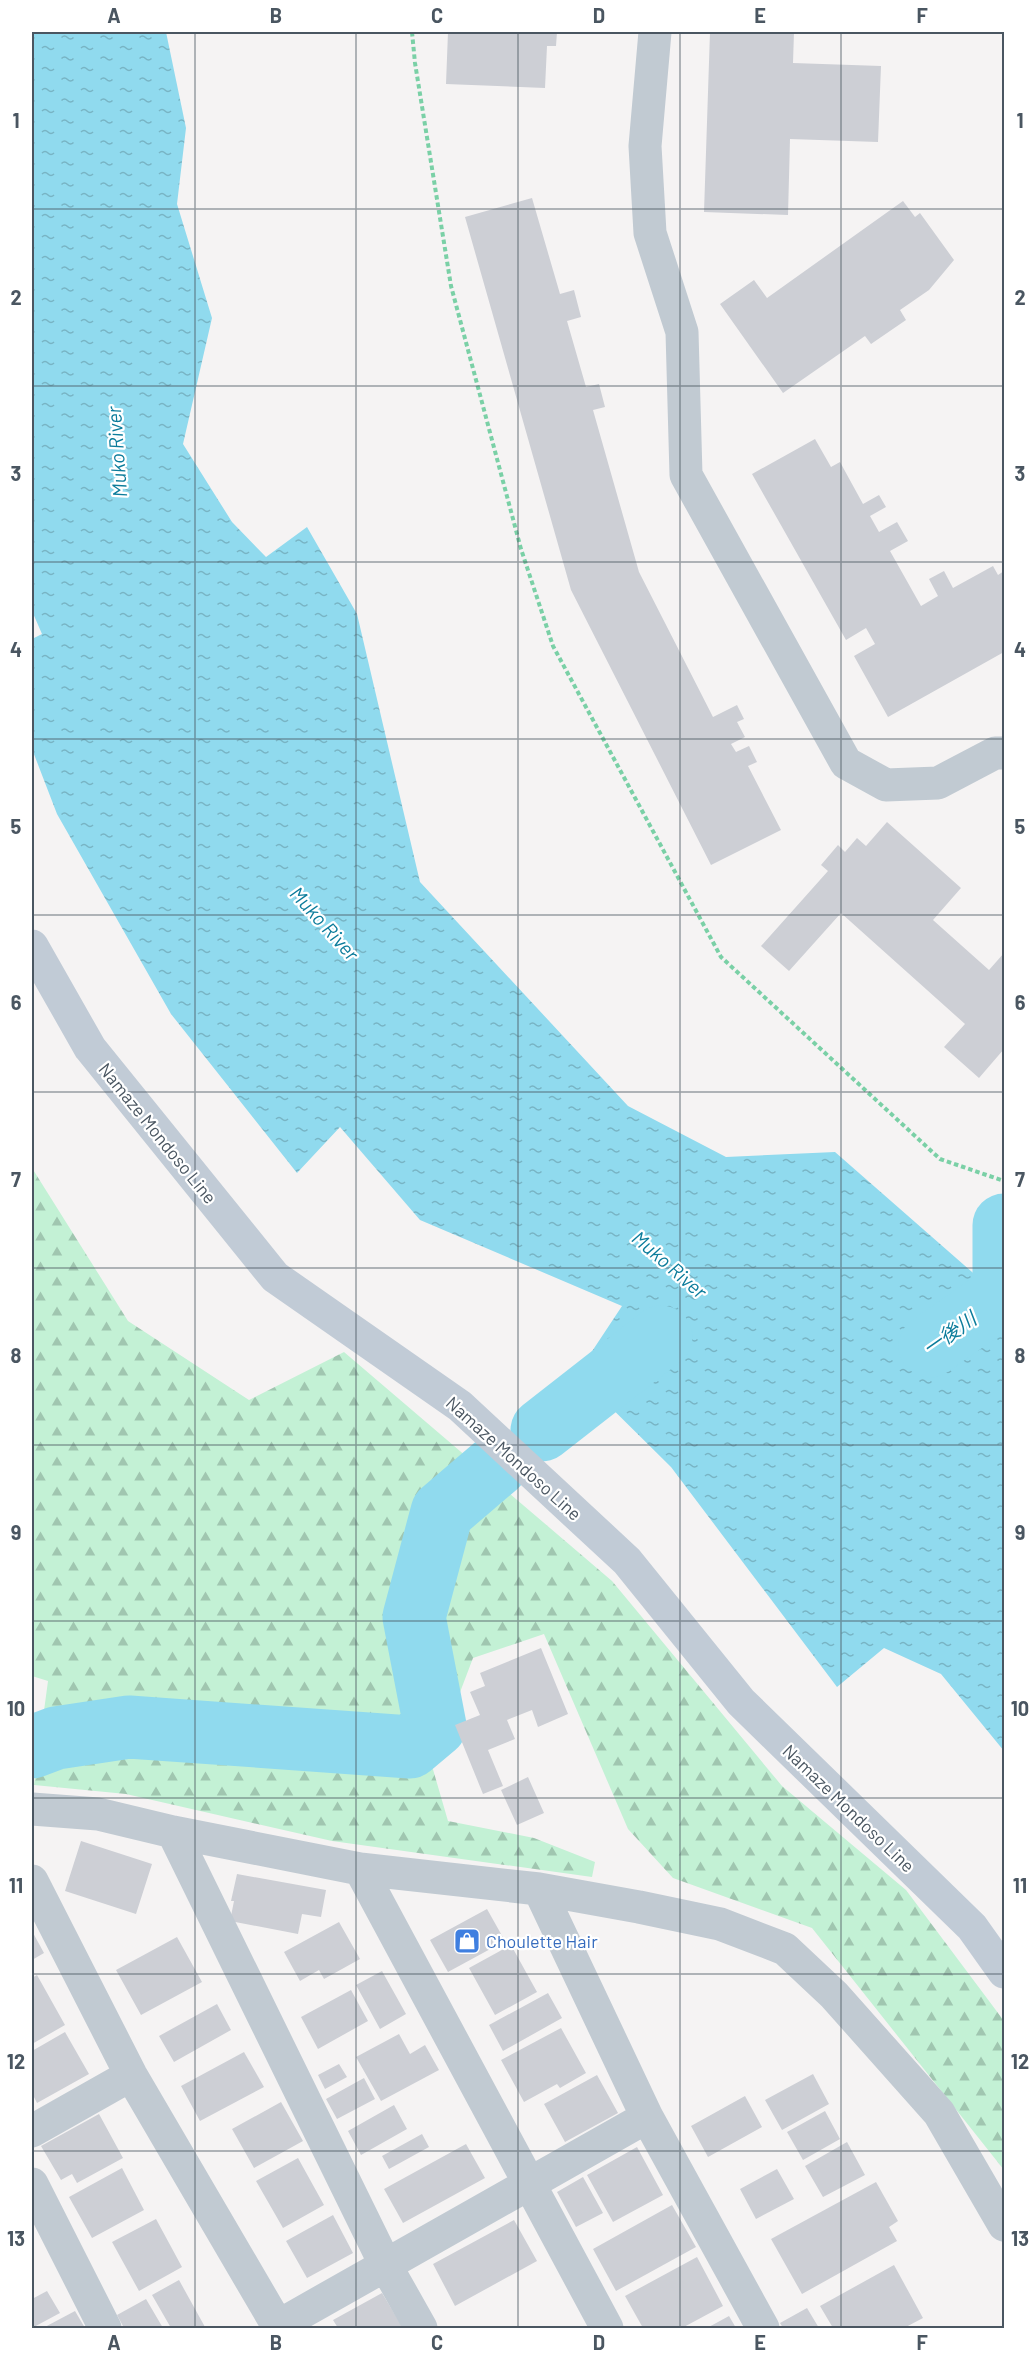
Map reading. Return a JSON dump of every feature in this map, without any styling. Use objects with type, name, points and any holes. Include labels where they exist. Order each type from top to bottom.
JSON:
[{"type":"main road","name":"Namaze Mondoso Line","points":[[32,946],[90,1048],[275,1277],[460,1406],[627,1561],[741,1702],[972,1927],[1005,1972]]},
{"type":"street","points":[[655,32],[645,146],[650,232],[682,332],[686,475],[846,763],[886,785],[938,783],[994,753],[1005,753]]},
{"type":"street","points":[[32,1809],[98,1814],[173,1832],[360,1869],[539,1889],[720,1924],[785,1949],[834,1995],[939,2113],[1005,2225]]},
{"type":"street","points":[[173,1832],[386,2266],[421,2328]]},
{"type":"street","points":[[360,1869],[607,2328]]},
{"type":"street","points":[[32,1881],[131,2074],[278,2327],[646,2117]]},
{"type":"street","points":[[539,1889],[646,2117],[763,2328]]},
{"type":"street","points":[[32,2131],[131,2074]]},
{"type":"street","points":[[32,2184],[105,2328]]},
{"type":"path","points":[[412,32],[415,63],[452,286],[521,549],[553,646],[721,957],[940,1159],[1002,1180]]},
{"type":"green space","points":[[32,1168],[128,1321],[249,1400],[344,1352],[612,1581],[782,1786],[906,1890],[1004,2021],[1004,2170],[812,1928],[673,1878],[628,1829],[544,1634],[473,1658],[432,1766],[448,1821],[534,1838],[595,1862],[592,1877],[332,1841],[126,1794],[34,1785],[48,1681],[32,1676]]},
{"type":"water","name":"Muko River","points":[[32,32],[134,32],[135,34],[166,32],[186,128],[177,204],[212,318],[183,444],[232,522],[266,557],[307,527],[357,614],[420,882],[628,1106],[726,1157],[835,1152],[1004,1300],[1004,1751],[941,1674],[884,1648],[837,1687],[671,1467],[577,1374],[622,1306],[420,1220],[340,1127],[297,1173],[171,1014],[57,814],[32,749],[32,639],[42,634],[32,611]]},
{"type":"building","points":[[448,32],[557,32],[556,46],[547,46],[545,88],[446,84]]},
{"type":"building","points":[[710,32],[794,32],[793,63],[881,66],[878,142],[790,139],[788,215],[704,212]]},
{"type":"building","points":[[532,198],[560,294],[574,290],[581,317],[567,321],[586,387],[599,384],[605,407],[593,410],[639,572],[713,717],[737,705],[744,719],[737,722],[745,737],[731,744],[736,752],[749,746],[757,762],[748,766],[781,830],[711,865],[571,590],[465,217]]},
{"type":"building","points":[[903,201],[915,217],[920,213],[954,260],[929,290],[900,310],[906,320],[871,344],[865,336],[783,393],[720,304],[754,280],[767,298]]},
{"type":"building","points":[[815,439],[831,467],[840,462],[863,504],[879,495],[886,507],[870,516],[879,532],[897,522],[908,541],[890,551],[921,606],[938,596],[929,579],[944,571],[953,588],[993,566],[998,575],[1004,571],[1004,652],[888,717],[854,656],[875,644],[866,628],[846,640],[752,474]]},
{"type":"building","points":[[887,822],[961,888],[933,920],[989,970],[1004,953],[1004,1049],[979,1078],[944,1047],[965,1024],[841,913],[789,971],[761,946],[828,871],[821,865],[838,845],[845,852],[857,838],[866,846]]},
{"type":"building","points":[[541,1648],[568,1714],[538,1727],[532,1710],[507,1720],[515,1739],[488,1750],[503,1786],[483,1794],[455,1725],[480,1715],[470,1692],[485,1686],[480,1673]]},
{"type":"building","points":[[528,1777],[544,1813],[517,1825],[501,1790]]},
{"type":"building","points":[[81,1841],[152,1864],[136,1914],[65,1891]]},
{"type":"building","points":[[237,1874],[326,1890],[321,1917],[302,1914],[298,1934],[230,1921],[234,1901],[231,1901]]},
{"type":"building","points":[[487,1909],[505,1941],[448,1972],[430,1940]]},
{"type":"building","points":[[339,1922],[360,1959],[324,1979],[319,1970],[300,1981],[284,1952]]},
{"type":"building","points":[[32,1931],[44,1953],[32,1960]]},
{"type":"building","points":[[177,1937],[202,1982],[141,2015],[116,1970]]},
{"type":"building","points":[[511,1945],[537,1992],[495,2015],[469,1968]]},
{"type":"building","points":[[382,1971],[406,2014],[380,2029],[356,1985]]},
{"type":"building","points":[[37,1975],[65,2025],[32,2044],[32,1978]]},
{"type":"building","points":[[351,1990],[368,2021],[318,2049],[301,2017]]},
{"type":"building","points":[[548,1993],[562,2018],[503,2051],[489,2025]]},
{"type":"building","points":[[217,2004],[231,2030],[174,2062],[159,2036]]},
{"type":"building","points":[[561,2028],[586,2073],[560,2088],[557,2084],[524,2102],[501,2060]]},
{"type":"building","points":[[65,2032],[89,2074],[37,2103],[32,2093],[32,2051]]},
{"type":"building","points":[[399,2034],[410,2054],[425,2045],[439,2070],[381,2101],[356,2057]]},
{"type":"building","points":[[244,2052],[264,2087],[200,2121],[181,2086]]},
{"type":"building","points":[[339,2064],[347,2077],[325,2089],[318,2075]]},
{"type":"building","points":[[813,2074],[829,2104],[782,2130],[765,2100]]},
{"type":"building","points":[[597,2075],[618,2113],[565,2142],[544,2104]]},
{"type":"building","points":[[364,2078],[375,2099],[337,2119],[326,2099]]},
{"type":"building","points":[[745,2096],[762,2127],[708,2157],[691,2126]]},
{"type":"building","points":[[281,2102],[303,2141],[254,2168],[232,2129]]},
{"type":"building","points":[[394,2105],[407,2129],[361,2155],[348,2131]]},
{"type":"building","points":[[825,2111],[840,2139],[803,2160],[787,2132]]},
{"type":"building","points":[[99,2114],[123,2158],[77,2183],[72,2174],[61,2180],[41,2146]]},
{"type":"building","points":[[422,2134],[429,2147],[389,2169],[382,2156]]},
{"type":"building","points":[[847,2142],[865,2175],[823,2197],[805,2166]]},
{"type":"building","points":[[466,2144],[485,2178],[403,2223],[384,2189]]},
{"type":"building","points":[[637,2147],[663,2195],[613,2222],[587,2175]]},
{"type":"building","points":[[298,2158],[324,2205],[283,2228],[256,2181]]},
{"type":"building","points":[[122,2168],[144,2210],[92,2238],[69,2197]]},
{"type":"building","points":[[777,2169],[794,2199],[756,2219],[740,2189]]},
{"type":"building","points":[[583,2177],[603,2213],[576,2227],[557,2192]]},
{"type":"building","points":[[876,2182],[898,2221],[889,2227],[897,2241],[802,2294],[771,2239]]},
{"type":"building","points":[[672,2205],[696,2247],[616,2291],[593,2249]]},
{"type":"building","points":[[333,2215],[353,2253],[307,2278],[286,2241]]},
{"type":"building","points":[[156,2219],[182,2267],[139,2291],[112,2242]]},
{"type":"building","points":[[514,2220],[537,2261],[455,2306],[433,2264]]},
{"type":"building","points":[[697,2257],[723,2306],[682,2328],[643,2328],[625,2296]]},
{"type":"building","points":[[894,2265],[923,2318],[904,2328],[833,2328],[820,2306]]},
{"type":"building","points":[[179,2280],[205,2327],[171,2328],[152,2295]]},
{"type":"building","points":[[47,2291],[60,2313],[32,2328],[32,2299]]},
{"type":"building","points":[[382,2293],[403,2328],[338,2328],[333,2320]]},
{"type":"building","points":[[146,2299],[163,2328],[124,2328],[117,2315]]},
{"type":"building","points":[[807,2308],[819,2328],[783,2328],[780,2323]]},
{"type":"building","points":[[75,2311],[85,2328],[43,2328]]},
{"type":"building","points":[[729,2316],[736,2328],[707,2328]]},
{"type":"waterway","name":"一後川","points":[[930,1346],[1004,1294],[1004,1225]]},
{"type":"waterway","points":[[542,1430],[661,1337]]},
{"type":"waterway","points":[[32,1747],[56,1738],[129,1727],[410,1747],[435,1726],[414,1617],[442,1512],[497,1465]]},
{"type":"place","name":"Choulette Hair","points":[[467,1941]]}]
